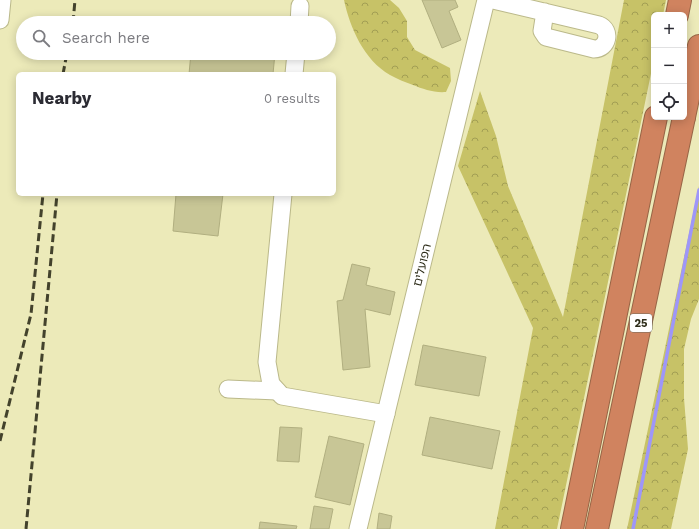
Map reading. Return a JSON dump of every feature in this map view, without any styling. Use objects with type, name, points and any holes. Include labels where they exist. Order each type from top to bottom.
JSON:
[{"type":"highway","points":[[677,12],[680,0]]},
{"type":"highway","name":"25","points":[[687,103],[699,46]]},
{"type":"highway","name":"25","points":[[572,529],[655,120]]},
{"type":"highway","name":"25","points":[[597,529],[683,120]]},
{"type":"street","points":[[0,20],[2,0]]},
{"type":"street","name":"הפועלים","points":[[358,529],[486,0]]},
{"type":"street","points":[[493,0],[598,24],[606,29],[607,37],[605,44],[598,49],[593,49],[545,37],[542,29],[545,12]]},
{"type":"street","points":[[299,16],[300,6]]},
{"type":"street","points":[[294,72],[295,60]]},
{"type":"street","points":[[283,196],[267,362],[271,384],[282,396],[386,414]]},
{"type":"street","points":[[228,389],[277,391]]},
{"type":"green space","points":[[344,0],[390,0],[399,8],[407,21],[407,37],[415,50],[450,68],[451,81],[446,92],[421,88],[395,78],[381,69],[366,52],[354,32]]},
{"type":"green space","points":[[624,0],[666,0],[664,12],[651,12],[651,74],[557,529],[495,529],[533,328],[458,166],[480,91],[496,136],[508,186],[563,317]]},
{"type":"green space","points":[[699,186],[699,299],[691,319],[684,349],[684,398],[688,449],[671,529],[627,529]]},
{"type":"building","points":[[422,0],[455,0],[458,7],[449,11],[461,40],[442,48]]},
{"type":"building","points":[[190,60],[274,60],[273,72],[189,72]]},
{"type":"building","points":[[176,196],[223,196],[218,236],[173,231]]},
{"type":"building","points":[[352,264],[370,268],[366,285],[395,292],[390,315],[365,309],[370,367],[343,370],[337,301],[343,300]]},
{"type":"building","points":[[423,345],[486,357],[479,396],[415,385]]},
{"type":"building","points":[[430,417],[500,431],[492,469],[422,455]]},
{"type":"building","points":[[280,427],[302,428],[299,462],[277,461]]},
{"type":"building","points":[[329,436],[364,444],[350,505],[315,497]]},
{"type":"building","points":[[314,506],[333,509],[329,529],[310,529]]},
{"type":"building","points":[[379,513],[392,516],[390,529],[377,529]]},
{"type":"building","points":[[260,522],[297,526],[296,529],[259,529]]},
{"type":"waterway","points":[[633,529],[699,190]]},
{"type":"railway","points":[[74,16],[75,0]]},
{"type":"railway","points":[[63,72],[66,60]]},
{"type":"railway","points":[[0,441],[31,314],[43,196]]},
{"type":"railway","points":[[26,529],[57,196]]}]
